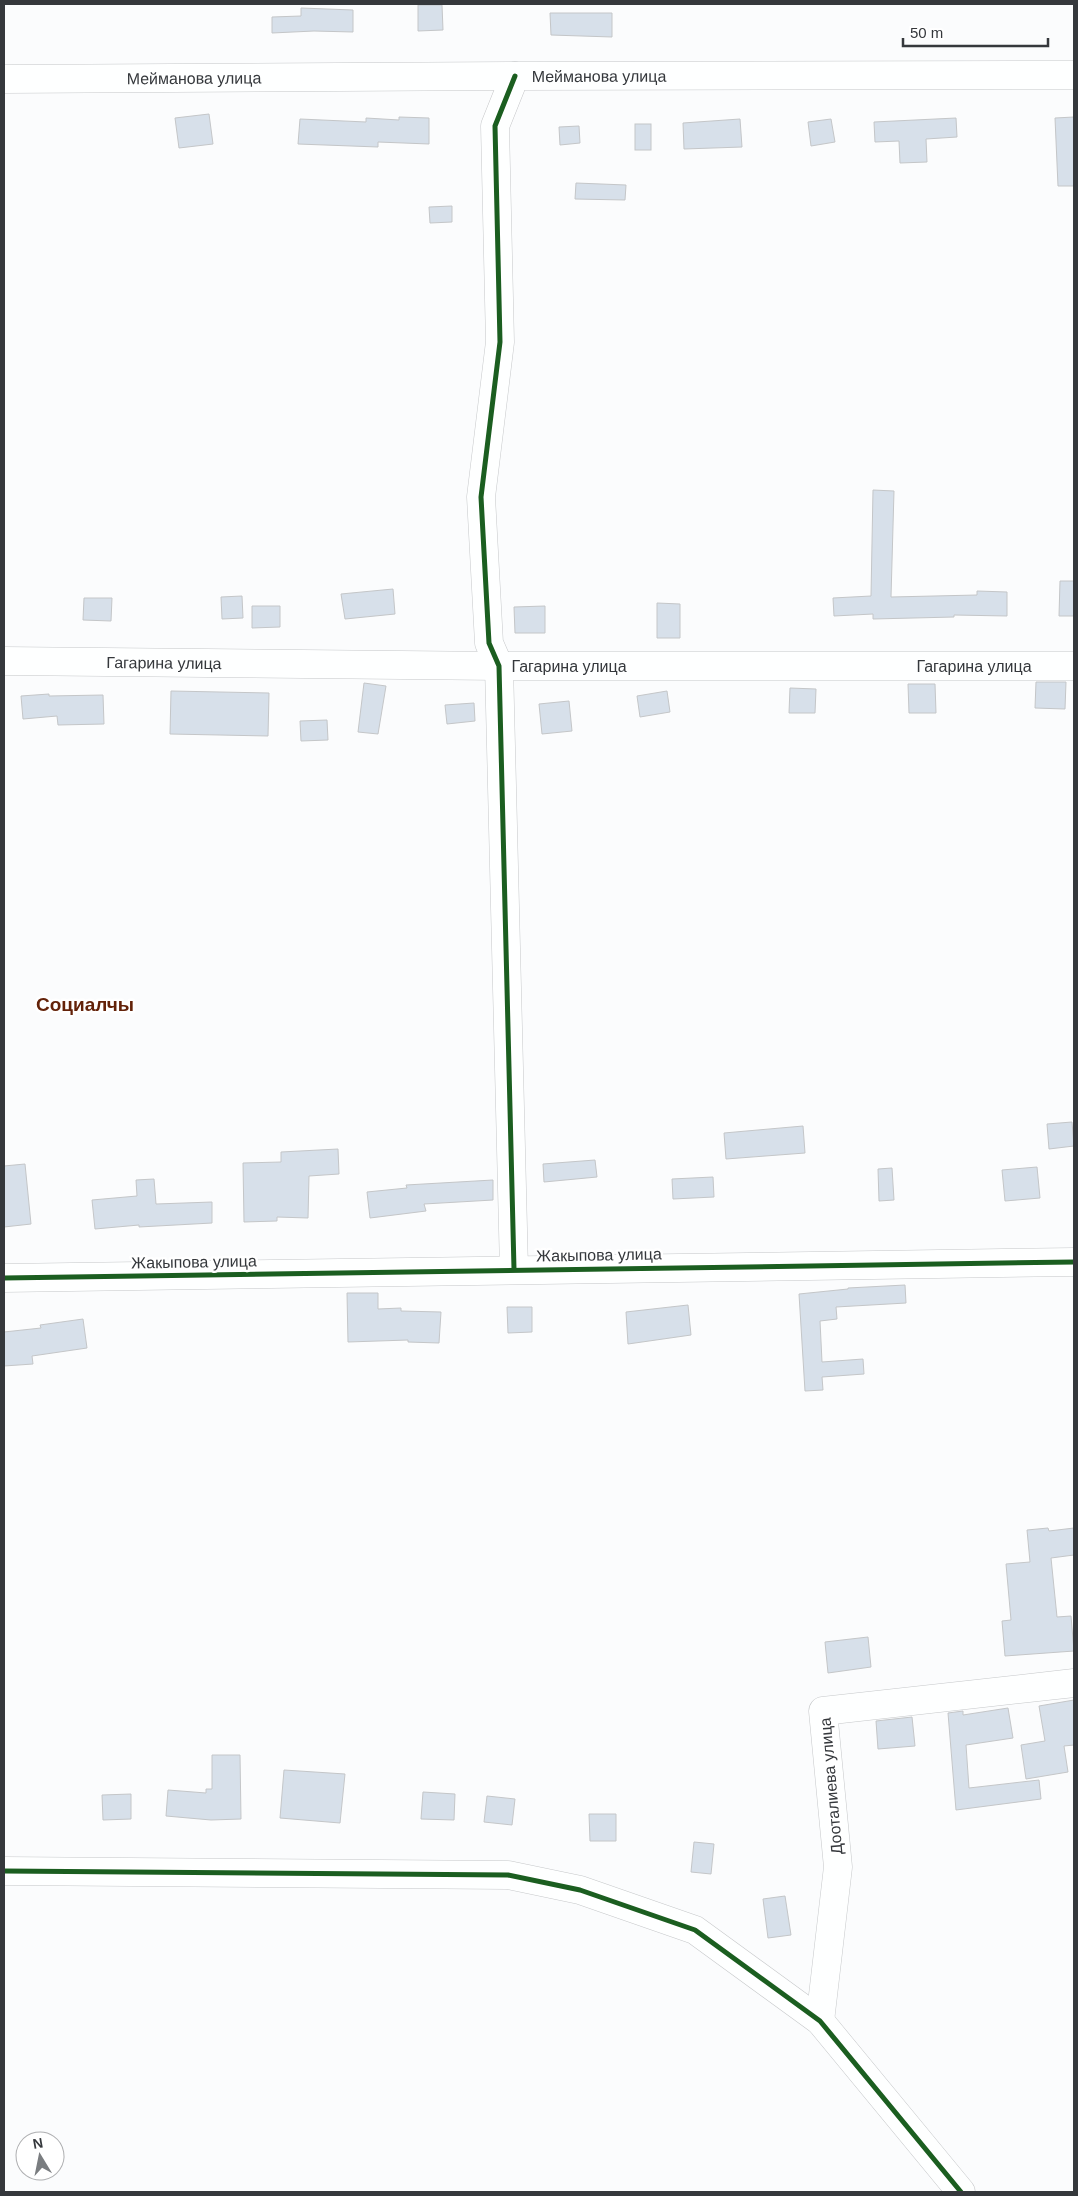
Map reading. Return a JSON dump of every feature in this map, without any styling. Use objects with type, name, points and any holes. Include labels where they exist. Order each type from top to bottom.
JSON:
[{"type":"street","name":"Мейманова улица","points":[[4,79],[1074,75]]},
{"type":"street","points":[[514,1269],[499,666],[489,642],[481,497],[500,342],[495,126],[515,76]]},
{"type":"street","name":"Гагарина улица","points":[[4,661],[499,666],[1074,666]]},
{"type":"street","name":"Жакыпова улица","points":[[4,1278],[1074,1262]]},
{"type":"street","name":"Дооталиева улица","points":[[820,2021],[838,1867],[823,1711],[1074,1683]]},
{"type":"street","points":[[4,1871],[508,1875],[580,1890],[695,1930],[820,2021],[961,2192]]},
{"type":"building","points":[[418,5],[442,5],[443,30],[418,31]]},
{"type":"building","points":[[301,8],[353,10],[353,32],[272,33],[272,17],[301,16]]},
{"type":"building","points":[[550,13],[612,13],[612,37],[551,35]]},
{"type":"building","points":[[209,114],[213,144],[179,148],[175,118]]},
{"type":"building","points":[[399,117],[429,118],[429,144],[378,142],[378,147],[298,144],[300,119],[366,122],[366,118],[399,120]]},
{"type":"building","points":[[1074,117],[1074,186],[1058,186],[1055,118]]},
{"type":"building","points":[[956,118],[957,137],[926,139],[927,162],[900,163],[899,141],[875,142],[874,122]]},
{"type":"building","points":[[740,119],[742,147],[684,149],[683,123]]},
{"type":"building","points":[[831,119],[835,142],[811,146],[808,122]]},
{"type":"building","points":[[635,124],[651,124],[651,150],[635,150]]},
{"type":"building","points":[[579,126],[580,143],[560,145],[559,127]]},
{"type":"building","points":[[576,183],[626,185],[625,200],[575,199]]},
{"type":"building","points":[[452,206],[452,222],[430,223],[429,207]]},
{"type":"building","points":[[873,490],[894,491],[891,597],[977,595],[977,591],[1007,592],[1007,616],[954,615],[954,617],[873,619],[873,614],[834,616],[833,598],[871,596]]},
{"type":"building","points":[[1060,581],[1074,581],[1074,616],[1059,616]]},
{"type":"building","points":[[393,589],[395,614],[345,619],[341,594]]},
{"type":"building","points":[[242,596],[243,618],[222,619],[221,597]]},
{"type":"building","points":[[84,598],[112,598],[111,621],[83,620]]},
{"type":"building","points":[[657,603],[680,604],[680,638],[657,638]]},
{"type":"building","points":[[252,606],[280,606],[280,627],[252,628]]},
{"type":"building","points":[[545,606],[545,633],[515,633],[514,607]]},
{"type":"building","points":[[1036,682],[1066,682],[1065,709],[1035,708]]},
{"type":"building","points":[[364,683],[386,686],[378,734],[358,732]]},
{"type":"building","points":[[908,684],[935,684],[936,713],[909,713]]},
{"type":"building","points":[[790,688],[816,689],[815,713],[789,713]]},
{"type":"building","points":[[171,691],[269,693],[268,736],[170,734]]},
{"type":"building","points":[[667,691],[670,712],[640,717],[637,696]]},
{"type":"building","points":[[49,694],[49,696],[103,695],[104,724],[58,725],[57,716],[23,719],[21,696]]},
{"type":"building","points":[[569,701],[572,731],[542,734],[539,704]]},
{"type":"building","points":[[474,703],[475,721],[447,724],[445,705]]},
{"type":"building","points":[[327,720],[328,740],[301,741],[300,721]]},
{"type":"building","points":[[1072,1122],[1074,1146],[1049,1149],[1047,1124]]},
{"type":"building","points":[[803,1126],[805,1153],[726,1159],[724,1133]]},
{"type":"building","points":[[338,1149],[339,1174],[309,1176],[308,1218],[277,1217],[277,1221],[244,1222],[243,1163],[281,1162],[281,1152]]},
{"type":"building","points":[[595,1160],[597,1177],[544,1182],[543,1164]]},
{"type":"building","points":[[25,1164],[31,1224],[4,1227],[4,1166]]},
{"type":"building","points":[[1037,1167],[1040,1198],[1005,1201],[1002,1170]]},
{"type":"building","points":[[892,1168],[894,1200],[879,1201],[878,1169]]},
{"type":"building","points":[[713,1177],[714,1197],[673,1199],[672,1179]]},
{"type":"building","points":[[154,1179],[156,1204],[212,1202],[212,1223],[139,1227],[139,1225],[95,1229],[92,1200],[137,1196],[136,1180]]},
{"type":"building","points":[[493,1180],[493,1200],[424,1204],[426,1211],[370,1218],[367,1192],[407,1188],[406,1185]]},
{"type":"building","points":[[905,1285],[906,1303],[836,1307],[837,1319],[820,1321],[822,1362],[863,1359],[864,1374],[822,1377],[823,1390],[805,1391],[799,1294],[848,1288]]},
{"type":"building","points":[[347,1293],[378,1293],[378,1309],[401,1308],[401,1311],[441,1312],[439,1343],[408,1342],[408,1340],[348,1342]]},
{"type":"building","points":[[688,1305],[691,1335],[628,1344],[626,1312]]},
{"type":"building","points":[[507,1307],[532,1307],[532,1332],[508,1333]]},
{"type":"building","points":[[83,1319],[87,1348],[32,1356],[33,1364],[4,1366],[4,1332],[41,1328],[40,1325]]},
{"type":"building","points":[[1048,1528],[1049,1531],[1074,1528],[1074,1555],[1051,1558],[1057,1617],[1071,1616],[1074,1651],[1005,1656],[1002,1621],[1011,1620],[1006,1564],[1030,1562],[1027,1530]]},
{"type":"building","points":[[868,1637],[871,1667],[828,1673],[825,1642]]},
{"type":"building","points":[[1074,1700],[1074,1745],[1064,1746],[1068,1772],[1026,1779],[1021,1745],[1045,1741],[1039,1706]]},
{"type":"building","points":[[1008,1708],[1013,1738],[966,1745],[969,1788],[1039,1780],[1041,1799],[956,1810],[948,1713],[963,1711],[963,1715]]},
{"type":"building","points":[[912,1717],[915,1746],[878,1749],[876,1721]]},
{"type":"building","points":[[212,1755],[240,1755],[241,1819],[211,1820],[166,1816],[168,1790],[206,1793],[206,1789],[212,1789]]},
{"type":"building","points":[[284,1770],[345,1774],[340,1823],[280,1818]]},
{"type":"building","points":[[423,1792],[455,1794],[454,1820],[421,1819]]},
{"type":"building","points":[[131,1794],[131,1819],[103,1820],[102,1795]]},
{"type":"building","points":[[487,1796],[515,1799],[512,1825],[484,1822]]},
{"type":"building","points":[[589,1814],[616,1814],[616,1841],[590,1841]]},
{"type":"building","points":[[694,1842],[714,1844],[711,1874],[691,1872]]},
{"type":"building","points":[[785,1896],[791,1935],[768,1938],[763,1899]]},
{"type":"cycle path","points":[[514,1269],[499,666],[489,643],[481,497],[500,342],[495,126],[515,76]]},
{"type":"cycle path","points":[[4,1278],[1074,1262]]},
{"type":"cycle path","points":[[4,1871],[508,1875],[580,1890],[695,1930],[820,2021],[961,2192]]},
{"type":"district","name":"Социалчы","points":[[85,1004]]}]
